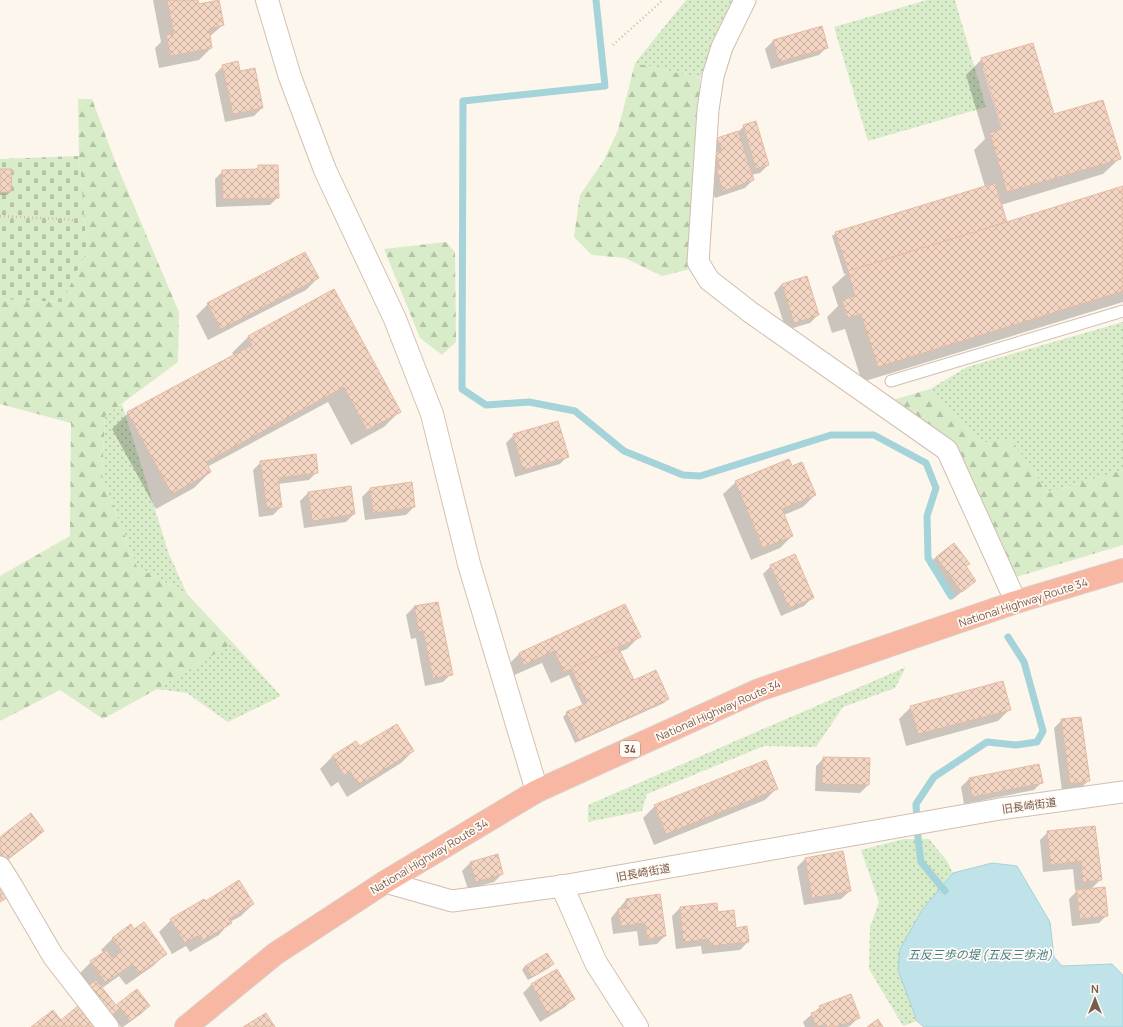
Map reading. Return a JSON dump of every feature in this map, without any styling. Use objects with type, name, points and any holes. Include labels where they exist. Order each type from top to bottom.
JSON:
[{"type":"highway","name":"National Highway Route 34","points":[[186,1027],[275,954],[385,882],[537,792],[759,690],[1016,602],[1123,570]]},
{"type":"street","points":[[267,0],[290,77],[325,170],[395,319],[432,414],[469,564],[537,792]]},
{"type":"street","points":[[745,0],[722,47],[713,76],[708,110],[698,262],[709,280],[750,312],[929,436],[946,450],[1016,602]]},
{"type":"street","name":"旧長崎街道","points":[[385,882],[452,901],[562,886],[1000,809],[1123,792]]},
{"type":"street","points":[[0,867],[53,956],[108,1027]]},
{"type":"street","points":[[562,886],[596,963],[637,1027]]},
{"type":"lane","points":[[891,381],[1123,311]]},
{"type":"path","points":[[613,45],[663,0]]},
{"type":"path","points":[[0,216],[78,220]]},
{"type":"green space","points":[[686,0],[737,0],[700,78],[635,63]]},
{"type":"green space","points":[[927,0],[955,0],[986,107],[868,141],[834,27]]},
{"type":"green space","points":[[635,63],[700,78],[694,268],[662,276],[625,258],[592,255],[574,237],[580,195],[604,160],[618,130]]},
{"type":"green space","points":[[78,99],[92,99],[115,161],[179,312],[178,362],[105,416],[102,478],[137,567],[187,594],[233,643],[157,689],[103,719],[60,690],[0,721],[0,576],[70,536],[71,423],[0,404],[0,299],[62,302],[87,250],[79,156]]},
{"type":"green space","points":[[79,156],[87,250],[62,302],[0,299],[0,159]]},
{"type":"green space","points":[[446,242],[455,252],[456,342],[442,355],[420,338],[384,249]]},
{"type":"green space","points":[[1123,322],[1123,470],[1048,493],[1011,440],[981,443],[930,389],[967,367]]},
{"type":"green space","points":[[930,389],[981,443],[1011,439],[1048,493],[1123,470],[1123,545],[1016,577],[952,443],[893,400]]},
{"type":"green space","points":[[122,404],[169,554],[187,594],[137,567],[102,478],[105,416]]},
{"type":"green space","points":[[233,643],[281,696],[228,722],[187,693],[157,689]]},
{"type":"green space","points":[[906,667],[895,688],[843,707],[816,747],[764,746],[647,794],[642,811],[588,822],[588,805]]},
{"type":"green space","points":[[904,839],[929,839],[947,861],[953,873],[922,910],[898,970],[917,1021],[903,1026],[869,969],[870,927],[879,902],[861,850]]},
{"type":"water","name":"五反三歩の堤 (五反三歩池)","points":[[992,863],[1017,866],[1050,922],[1054,957],[1062,966],[1112,964],[1123,975],[1123,1027],[924,1027],[917,1021],[898,970],[900,949],[922,910],[953,873]]},
{"type":"building","points":[[167,0],[198,0],[199,4],[219,0],[224,25],[209,29],[212,48],[171,56],[166,35],[174,34]]},
{"type":"building","points":[[822,26],[828,48],[779,62],[773,40]]},
{"type":"building","points":[[1033,43],[1054,114],[1103,100],[1121,159],[1007,192],[990,133],[1002,129],[981,58]]},
{"type":"building","points":[[238,61],[240,71],[255,68],[263,108],[233,114],[222,65]]},
{"type":"building","points":[[756,121],[769,165],[756,169],[743,125]]},
{"type":"building","points":[[738,131],[754,180],[723,191],[716,169],[720,167],[715,153],[722,151],[717,138]]},
{"type":"building","points":[[258,165],[278,165],[279,198],[223,199],[222,170],[258,169]]},
{"type":"building","points":[[0,169],[12,169],[11,192],[0,192]]},
{"type":"building","points":[[995,183],[1007,222],[848,271],[835,232]]},
{"type":"building","points":[[1123,186],[1123,291],[878,367],[861,314],[848,318],[842,300],[855,296],[848,271]]},
{"type":"building","points":[[305,252],[319,278],[221,329],[207,303]]},
{"type":"building","points":[[807,276],[819,315],[794,323],[782,284]]},
{"type":"building","points":[[334,289],[401,412],[367,430],[344,387],[206,462],[211,472],[172,494],[127,412],[252,345],[248,336]]},
{"type":"building","points":[[558,421],[569,457],[523,470],[513,434]]},
{"type":"building","points":[[316,454],[318,473],[278,478],[282,507],[267,509],[260,461]]},
{"type":"building","points":[[789,459],[792,466],[802,462],[816,495],[782,509],[793,536],[763,548],[735,481]]},
{"type":"building","points":[[412,482],[415,507],[373,513],[370,488]]},
{"type":"building","points":[[351,486],[355,514],[312,521],[308,492]]},
{"type":"building","points":[[954,543],[970,564],[966,566],[976,581],[962,592],[936,557]]},
{"type":"building","points":[[795,554],[814,598],[789,608],[770,565]]},
{"type":"building","points":[[438,602],[453,675],[433,678],[423,631],[419,632],[414,606]]},
{"type":"building","points":[[625,604],[641,637],[564,672],[554,651],[524,665],[519,653]]},
{"type":"building","points":[[618,647],[634,680],[656,670],[669,699],[579,740],[566,712],[587,703],[571,668]]},
{"type":"building","points":[[1003,681],[1011,710],[918,734],[910,706]]},
{"type":"building","points":[[1081,717],[1090,781],[1070,784],[1061,719]]},
{"type":"building","points":[[397,724],[414,751],[359,785],[350,771],[344,775],[332,756],[356,741],[360,746]]},
{"type":"building","points":[[823,757],[870,758],[869,785],[822,784]]},
{"type":"building","points":[[766,760],[778,789],[666,834],[654,805]]},
{"type":"building","points":[[1039,764],[1043,783],[972,797],[969,778]]},
{"type":"building","points":[[31,813],[44,831],[6,860],[0,852],[0,837]]},
{"type":"building","points":[[1095,826],[1102,880],[1083,882],[1081,861],[1051,865],[1047,831]]},
{"type":"building","points":[[843,851],[851,891],[812,898],[805,858]]},
{"type":"building","points":[[498,854],[503,874],[476,882],[470,862]]},
{"type":"building","points":[[239,880],[254,904],[229,919],[232,923],[202,941],[199,935],[185,943],[170,919],[204,899],[206,901]]},
{"type":"building","points":[[0,884],[8,897],[0,902]]},
{"type":"building","points":[[1105,887],[1108,916],[1080,919],[1076,890]]},
{"type":"building","points":[[660,894],[666,936],[647,939],[645,923],[621,926],[618,909],[627,908],[626,899]]},
{"type":"building","points":[[717,903],[718,912],[734,910],[736,928],[747,926],[749,942],[710,946],[709,939],[683,942],[680,907]]},
{"type":"building","points":[[144,922],[167,954],[139,974],[132,964],[106,983],[90,961],[107,950],[112,958],[122,951],[112,938],[131,924],[134,929]]},
{"type":"building","points":[[547,953],[554,964],[532,977],[525,966]]},
{"type":"building","points":[[557,969],[575,999],[548,1014],[531,984]]},
{"type":"building","points":[[96,980],[116,1005],[137,989],[150,1006],[130,1021],[120,1009],[109,1017],[86,987]]},
{"type":"building","points":[[851,994],[860,1018],[835,1027],[827,1027],[826,1024],[816,1027],[811,1013],[821,1010],[819,1006]]},
{"type":"building","points":[[79,1005],[96,1027],[31,1027],[53,1010],[61,1020]]},
{"type":"building","points":[[266,1013],[275,1027],[243,1027]]},
{"type":"building","points":[[878,1019],[883,1027],[867,1027]]},
{"type":"waterway","points":[[596,0],[605,86],[463,101],[462,389],[486,405],[529,402],[575,411],[624,451],[683,475],[700,476],[831,435],[874,435],[926,463],[936,488],[927,516],[928,558],[951,596]]},
{"type":"waterway","points":[[945,891],[921,862],[916,804],[934,777],[987,742],[1016,745],[1037,742],[1043,731],[1024,662],[1008,637]]}]
